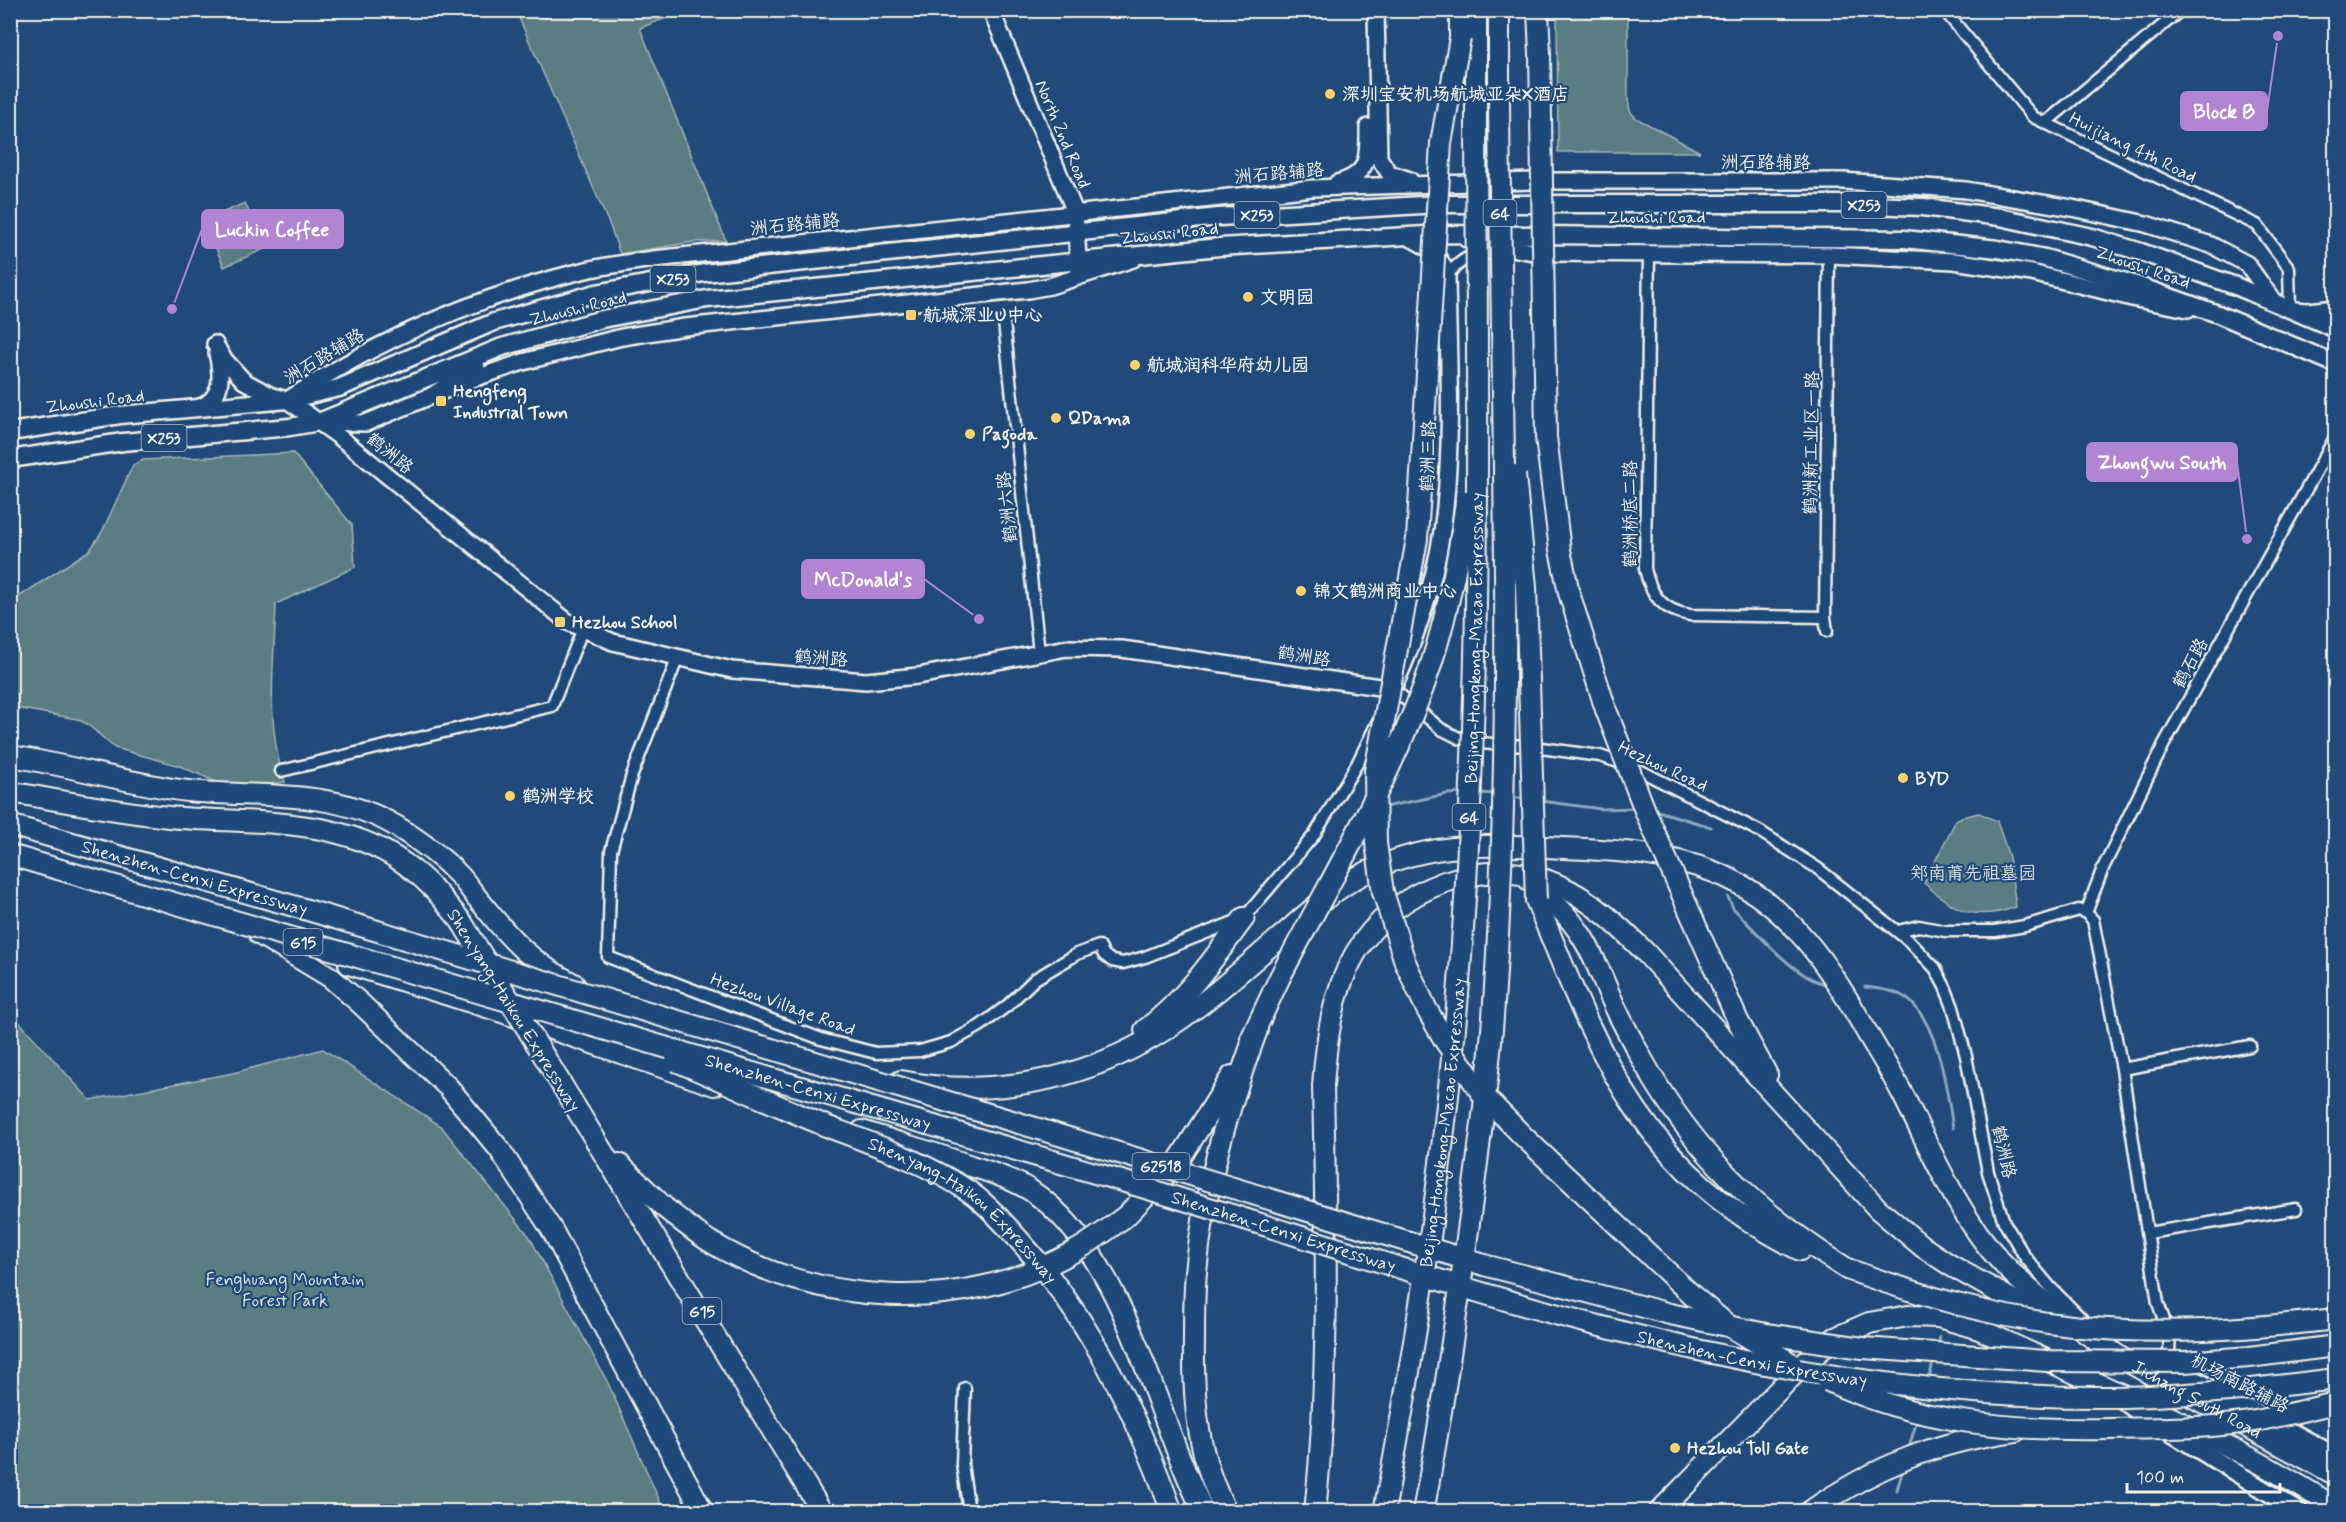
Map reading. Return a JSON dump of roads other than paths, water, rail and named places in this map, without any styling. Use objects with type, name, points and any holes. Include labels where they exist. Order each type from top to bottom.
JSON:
[{"type":"highway","points":[[1461,10],[1460,38],[1441,143],[1417,539],[1375,771],[1376,843],[1383,892],[1405,962],[1426,1008],[1445,1041],[1483,1095],[1532,1145],[1694,1297],[1729,1326],[1795,1366],[1867,1397],[1905,1409],[1946,1418],[2030,1430]]},
{"type":"highway","name":"Beijing-Hongkong-Macao Expressway","points":[[1384,1512],[1424,1280],[1440,1159],[1456,1018],[1467,861],[1476,563],[1476,10]]},
{"type":"highway","name":"Beijing-Hongkong-Macao Expressway","points":[[1423,1512],[1459,1298],[1477,1165],[1492,1019],[1501,856],[1505,582],[1499,10]]},
{"type":"highway","points":[[1538,10],[1546,437],[1560,550],[1585,647],[1606,710],[1646,813],[1738,1021],[1786,1109]]},
{"type":"highway","points":[[1227,1512],[1212,1482],[1199,1434],[1194,1374],[1196,1271],[1218,1150],[1240,1075],[1279,979],[1395,754],[1424,686],[1450,598],[1460,549],[1466,499],[1466,250],[1476,118]]},
{"type":"highway","points":[[1501,329],[1526,587],[1536,900],[1596,1043],[1614,1078],[1659,1142],[1691,1175],[1741,1216],[1772,1236],[1803,1252],[1926,1297],[1996,1313],[2071,1326],[2132,1331],[2268,1327],[2336,1319]]},
{"type":"highway","points":[[10,756],[189,791],[289,795],[328,801],[364,811],[395,825],[431,850],[461,877],[504,931],[549,972],[577,986],[837,1065],[916,1084],[958,1088],[1031,1083],[1080,1070],[1134,1048],[1167,1028],[1215,993],[1325,898],[1365,873],[1408,856],[1454,846],[1511,845],[1625,852],[1694,865],[1717,873],[1764,900],[1806,939],[1841,986],[1903,1095],[1948,1185],[1979,1234],[2006,1267],[2031,1290],[2070,1322],[2121,1358]]},
{"type":"highway","name":"Shenyang-Haikou Expressway","points":[[10,792],[129,813],[320,827],[353,836],[386,850],[415,871],[439,894],[461,921],[822,1512]]},
{"type":"highway","name":"Shenzhen-Cenxi Expressway","points":[[10,825],[315,912],[1118,1152],[1484,1265],[1670,1314],[1766,1334],[1863,1348],[2047,1361],[2185,1362],[2250,1357],[2336,1346]]},
{"type":"highway","name":"Shenzhen-Cenxi Expressway","points":[[10,855],[1107,1177],[1567,1318],[1765,1364],[1861,1379],[1968,1391],[2113,1398],[2183,1395],[2336,1379]]},
{"type":"highway","points":[[10,861],[259,934],[493,1009],[667,1070],[960,1162],[1001,1176],[1030,1190],[1056,1211],[1101,1270],[1134,1339],[1177,1452],[1204,1512]]},
{"type":"highway","points":[[1315,1512],[1323,1430],[1327,1286],[1323,1086],[1326,1052],[1342,983],[1355,954],[1372,931],[1391,912],[1413,897],[1457,878],[1504,872],[1524,875],[1557,884],[1583,898],[1616,923],[1645,952],[1878,1209],[1923,1247],[2026,1308],[2121,1358]]},
{"type":"highway","points":[[1524,875],[1580,933],[1644,1062],[1677,1115],[1702,1149],[1751,1199],[1780,1224],[1847,1269]]},
{"type":"highway","points":[[1080,1070],[1134,1038],[1175,1004],[1195,982],[1244,918]]},
{"type":"highway","points":[[259,934],[330,977],[448,1087],[500,1150],[552,1230],[703,1512]]},
{"type":"highway","name":"Shenyang-Haikou Expressway","points":[[596,1027],[826,1126],[893,1150],[971,1193],[1003,1221],[1055,1281],[1077,1312],[1132,1414],[1172,1512]]},
{"type":"highway","points":[[579,1113],[627,1173],[665,1208],[709,1241],[737,1256],[785,1275],[836,1289],[872,1295],[910,1296],[947,1293],[1015,1277],[1074,1252],[1128,1215],[1177,1163],[1228,1082],[1257,1030]]},
{"type":"highway","name":"Jichang South Road","points":[[1659,1512],[1805,1363],[1835,1338],[1869,1323],[1908,1316],[1938,1317],[1979,1329],[2232,1447],[2294,1481],[2336,1508]]},
{"type":"highway","name":"Jichang South Road","points":[[2121,1358],[2336,1475]]},
{"type":"highway","points":[[1809,1512],[1865,1476],[1914,1455],[1981,1436],[2030,1430],[2201,1427],[2254,1421],[2336,1403]]},
{"type":"main road","name":"North 2nd Road","points":[[991,10],[1075,212],[1079,269]]},
{"type":"main road","points":[[1313,188],[1355,176],[1366,162],[1368,147],[1366,10]]},
{"type":"main road","points":[[1376,10],[1379,158],[1389,173],[1396,177],[1437,184]]},
{"type":"main road","name":"洲石路辅路","points":[[287,400],[326,374],[380,345],[467,308],[592,269],[654,259],[1313,188],[1534,181],[1843,181],[1966,190],[2125,219],[2211,245],[2247,264],[2283,306]]},
{"type":"main road","name":"Zhoushi Road","points":[[10,432],[120,415],[287,400],[339,388],[494,322],[596,293],[704,273],[1219,217],[1439,204],[1818,204],[1923,207],[2000,217],[2092,237],[2181,266],[2336,329]]},
{"type":"main road","points":[[1442,234],[1538,253],[1829,255],[1954,261],[2062,280],[2136,299],[2218,315]]},
{"type":"main road","name":"Zhoushi Road","points":[[10,459],[123,442],[290,427],[319,422],[502,347],[602,319],[707,299],[1079,269],[1147,255],[1219,247],[1442,234],[1833,238],[1951,243],[2045,258],[2094,271],[2218,315],[2336,364]]},
{"type":"main road","name":"鹤洲三路","points":[[1393,689],[1406,660],[1432,584],[1445,507],[1449,417],[1446,275],[1440,258],[1426,245],[1406,236]]},
{"type":"main road","points":[[1766,254],[1833,238]]},
{"type":"main road","points":[[319,422],[366,423],[523,362],[622,337],[686,327],[1028,290],[1050,286],[1079,269]]},
{"type":"main road","points":[[2283,306],[2308,311],[2336,308]]},
{"type":"main road","name":"鹤洲路","points":[[193,410],[203,406],[219,390],[221,379],[215,344],[223,358],[244,381],[272,396],[287,400],[357,450],[568,622],[613,642],[732,670],[866,681],[918,676],[1067,648],[1122,648],[1393,689]]},
{"type":"main road","points":[[432,396],[502,347]]},
{"type":"main road","name":"机场南路辅路","points":[[2121,1358],[2167,1368],[2198,1381],[2336,1456]]},
{"type":"main road","points":[[2108,1390],[2147,1418],[2300,1512]]},
{"type":"street","name":"Huijiang 4th Road","points":[[1944,10],[2033,117],[2257,225],[2289,268],[2283,306]]},
{"type":"street","points":[[2045,123],[2181,10]]},
{"type":"street","points":[[1446,275],[1460,261],[1471,255],[1538,253]]},
{"type":"street","name":"鹤洲桥底二路","points":[[1649,254],[1647,579],[1655,594],[1666,607],[1675,613],[1825,617]]},
{"type":"street","name":"鹤洲新工业区一路","points":[[1827,631],[1825,617],[1829,255]]},
{"type":"street","name":"鹤洲六路","points":[[1004,322],[1038,653]]},
{"type":"street","name":"鹤石路","points":[[2086,913],[2103,868],[2164,744],[2336,436]]},
{"type":"street","points":[[281,771],[552,706],[584,628]]},
{"type":"street","name":"Hezhou Village Road","points":[[678,657],[632,775],[611,851],[608,957],[821,1039],[876,1053],[920,1051],[951,1042],[980,1026],[1008,1005],[1035,979],[1077,954],[1099,946],[1104,955],[1112,961],[1123,963],[1145,957],[1244,918],[1315,834],[1357,765],[1393,689]]},
{"type":"street","name":"Hezhou Road","points":[[1393,689],[1441,729],[1461,739],[1478,743],[1526,746],[1600,756],[1633,767],[1759,831],[1817,868],[1898,931]]},
{"type":"street","points":[[1898,931],[1919,926],[1945,931],[1995,931],[2025,926],[2079,910],[2093,920],[2122,1069],[2158,1303],[2170,1336],[2167,1368]]},
{"type":"street","name":"鹤洲路","points":[[1898,931],[1935,968],[1946,987],[1966,1056],[1988,1172],[2004,1222],[2020,1250],[2038,1274],[2121,1358]]},
{"type":"street","points":[[2122,1069],[2250,1047]]},
{"type":"street","points":[[2148,1233],[2296,1209]]},
{"type":"street","points":[[965,1388],[962,1464],[969,1512]]},
{"type":"waterway","points":[[1385,807],[1447,794],[1463,793]]},
{"type":"waterway","points":[[1479,793],[1496,794]]},
{"type":"waterway","points":[[1511,797],[1526,799]]},
{"type":"waterway","points":[[1541,801],[1601,809],[1636,808]]},
{"type":"waterway","points":[[1651,809],[1711,827]]},
{"type":"waterway","points":[[1728,897],[1733,908],[1790,965],[1816,981],[1828,984]]},
{"type":"waterway","points":[[1865,987],[1901,995],[1917,1009],[1926,1023],[1940,1058],[1953,1128]]},
{"type":"waterway","points":[[1937,1347],[1940,1337]]},
{"type":"waterway","points":[[1928,1382],[1934,1359]]},
{"type":"waterway","points":[[1908,1451],[1917,1420]]},
{"type":"waterway","points":[[1897,1490],[1903,1469]]},
{"type":"place","name":"Block B","points":[[2278,36]]},
{"type":"place","name":"深圳宝安机场航城亚朵X酒店","points":[[1330,94]]},
{"type":"place","name":"文明园","points":[[1248,297]]},
{"type":"place","name":"Luckin Coffee","points":[[172,309]]},
{"type":"place","name":"航城深业U中心","points":[[911,315]]},
{"type":"place","name":"航城润科华府幼儿园","points":[[1135,365]]},
{"type":"place","name":"Hengfeng Industrial Town","points":[[441,401]]},
{"type":"place","name":"QDama","points":[[1056,418]]},
{"type":"place","name":"Pagoda","points":[[970,434]]},
{"type":"place","name":"Zhongwu South","points":[[2247,539]]},
{"type":"place","name":"锦文鹤洲商业中心","points":[[1301,591]]},
{"type":"place","name":"McDonald's","points":[[979,619]]},
{"type":"place","name":"Hezhou School","points":[[560,622]]},
{"type":"place","name":"BYD","points":[[1903,778]]},
{"type":"place","name":"鹤洲学校","points":[[510,796]]},
{"type":"place","name":"Hezhou Toll Gate","points":[[1675,1448]]},
{"type":"park label","name":"郑南莆先祖墓园","points":[[1973,873]]},
{"type":"park label","name":"Fenghuang Mountain Forest Park","points":[[285,1289]]}]
